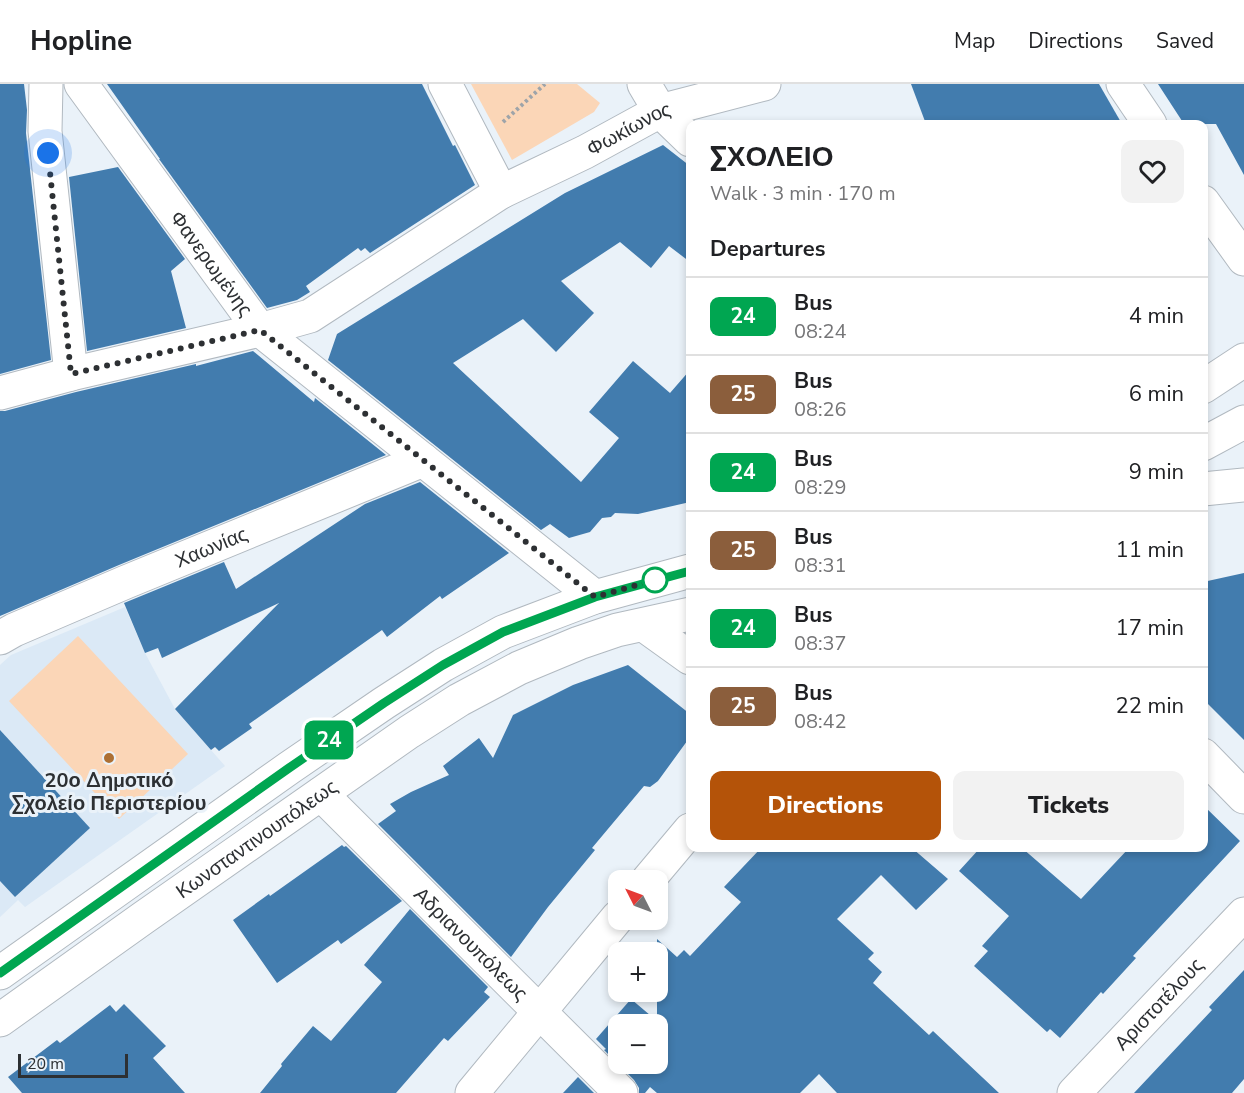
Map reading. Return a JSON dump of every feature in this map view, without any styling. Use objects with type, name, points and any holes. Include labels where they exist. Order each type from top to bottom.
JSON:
[{"type":"street","points":[[46,84],[45,131],[71,374]]},
{"type":"street","name":"Φανερωμένης","points":[[81,84],[260,330],[595,597]]},
{"type":"street","points":[[445,84],[501,192]]},
{"type":"street","name":"Φωκίωνος","points":[[0,393],[310,316],[501,192],[585,152],[652,97],[764,84]]},
{"type":"street","points":[[1123,84],[1147,120]]},
{"type":"street","points":[[652,97],[686,135]]},
{"type":"street","points":[[1208,209],[1244,260]]},
{"type":"street","points":[[1208,384],[1244,360]]},
{"type":"street","points":[[1208,442],[1244,422]]},
{"type":"street","name":"Χαωνίας","points":[[0,638],[116,586],[423,460]]},
{"type":"street","points":[[1208,489],[1244,485]]},
{"type":"street","name":"Κωνσταντινουπόλεως","points":[[0,973],[289,768],[443,665],[503,632],[595,597],[686,572]]},
{"type":"street","name":"Κωνσταντινουπόλεως","points":[[0,1020],[409,732],[459,700],[519,668],[579,643],[617,630],[686,615]]},
{"type":"street","points":[[644,625],[686,655]]},
{"type":"street","points":[[1208,760],[1244,797]]},
{"type":"street","name":"Αδριανουπόλεως","points":[[321,794],[621,1093]]},
{"type":"street","points":[[656,870],[686,835]]},
{"type":"street","name":"Αριστοτέλους","points":[[1074,1093],[1244,914]]},
{"type":"street","points":[[472,1093],[608,929]]},
{"type":"path","points":[[478,147],[545,84]]},
{"type":"shaded area","points":[[471,84],[577,84],[600,103],[594,112],[512,160]]},
{"type":"shaded area","name":"20ο Δημοτικό Σχολείο Περιστερίου","points":[[125,607],[145,653],[175,709],[225,766],[25,907],[18,900],[0,917],[0,665],[11,655]]},
{"type":"shaded area","points":[[78,636],[188,754],[119,819],[9,701]]},
{"type":"building","points":[[0,84],[24,84],[27,110],[26,133],[51,360],[0,374]]},
{"type":"building","points":[[107,84],[422,84],[475,185],[370,253],[365,248],[361,251],[358,248],[306,286],[310,292],[297,300],[267,308]]},
{"type":"building","points":[[911,84],[1099,84],[1120,120],[924,120]]},
{"type":"building","points":[[1158,84],[1244,84],[1244,175],[1216,124],[1208,124],[1208,120],[1181,120]]},
{"type":"building","points":[[663,145],[686,163],[686,259],[669,246],[651,268],[620,242],[561,281],[594,313],[556,352],[523,319],[453,363],[581,482],[619,438],[589,412],[633,361],[670,393],[686,375],[686,503],[638,514],[615,513],[611,517],[602,518],[590,532],[569,538],[550,524],[541,530],[328,360],[337,334],[565,193]]},
{"type":"building","points":[[118,167],[185,259],[171,271],[186,328],[87,351],[69,177]]},
{"type":"building","points":[[253,351],[314,402],[315,398],[386,455],[0,616],[0,411]]},
{"type":"building","points":[[420,482],[509,553],[442,599],[440,596],[387,637],[382,630],[249,724],[252,728],[219,751],[215,747],[211,750],[175,709],[279,603],[162,658],[158,648],[145,653],[124,603],[224,562],[236,589],[365,504]]},
{"type":"building","points":[[1244,573],[1244,740],[1208,704],[1208,581]]},
{"type":"building","points":[[628,665],[686,711],[686,742],[658,781],[650,787],[644,786],[592,848],[595,850],[511,957],[378,824],[396,811],[390,804],[449,775],[443,766],[479,738],[493,758],[513,715],[573,685]]},
{"type":"building","points":[[0,730],[90,828],[15,897],[0,881]]},
{"type":"building","points":[[1208,810],[1240,841],[1133,956],[1136,958],[1103,994],[1101,992],[1060,1038],[1050,1029],[1047,1032],[974,966],[988,951],[982,946],[1009,916],[959,871],[976,852],[1027,852],[1081,899],[1125,852],[1208,852]]},
{"type":"building","points":[[342,845],[346,846],[402,901],[341,944],[338,940],[277,983],[233,920]]},
{"type":"building","points":[[757,852],[917,852],[948,879],[916,910],[881,875],[837,919],[874,953],[868,959],[882,972],[873,983],[929,1035],[933,1031],[999,1093],[837,1093],[819,1074],[800,1093],[657,1093],[650,1087],[645,1093],[639,1093],[639,1088],[628,1074],[668,1074],[668,1014],[657,1014],[657,1002],[668,1002],[668,949],[677,957],[684,950],[690,956],[741,902],[724,887]]},
{"type":"building","points":[[410,909],[488,987],[484,992],[490,997],[448,1041],[444,1038],[396,1093],[260,1093],[313,1026],[331,1041],[382,982],[364,965]]},
{"type":"building","points":[[1244,970],[1244,1079],[1232,1093],[1134,1093],[1212,1010],[1209,1007]]},
{"type":"building","points":[[628,1002],[635,1002],[649,1014],[618,1014]]},
{"type":"building","points":[[124,1004],[166,1046],[153,1058],[185,1093],[22,1093],[8,1077],[57,1040],[60,1043],[110,1005],[116,1012]]},
{"type":"building","points":[[608,1025],[608,1054],[604,1050],[606,1049],[596,1039]]},
{"type":"building","points":[[578,1077],[594,1093],[563,1093]]},
{"type":"bus line","name":"24","points":[[0,973],[289,768],[443,665],[503,632],[595,597],[686,572]]},
{"type":"place","name":"20ο Δημοτικό Σχολείο Περιστερίου","points":[[109,758]]},
{"type":"route","points":[[48,153],[71,374],[260,330],[595,597],[655,580]]}]
